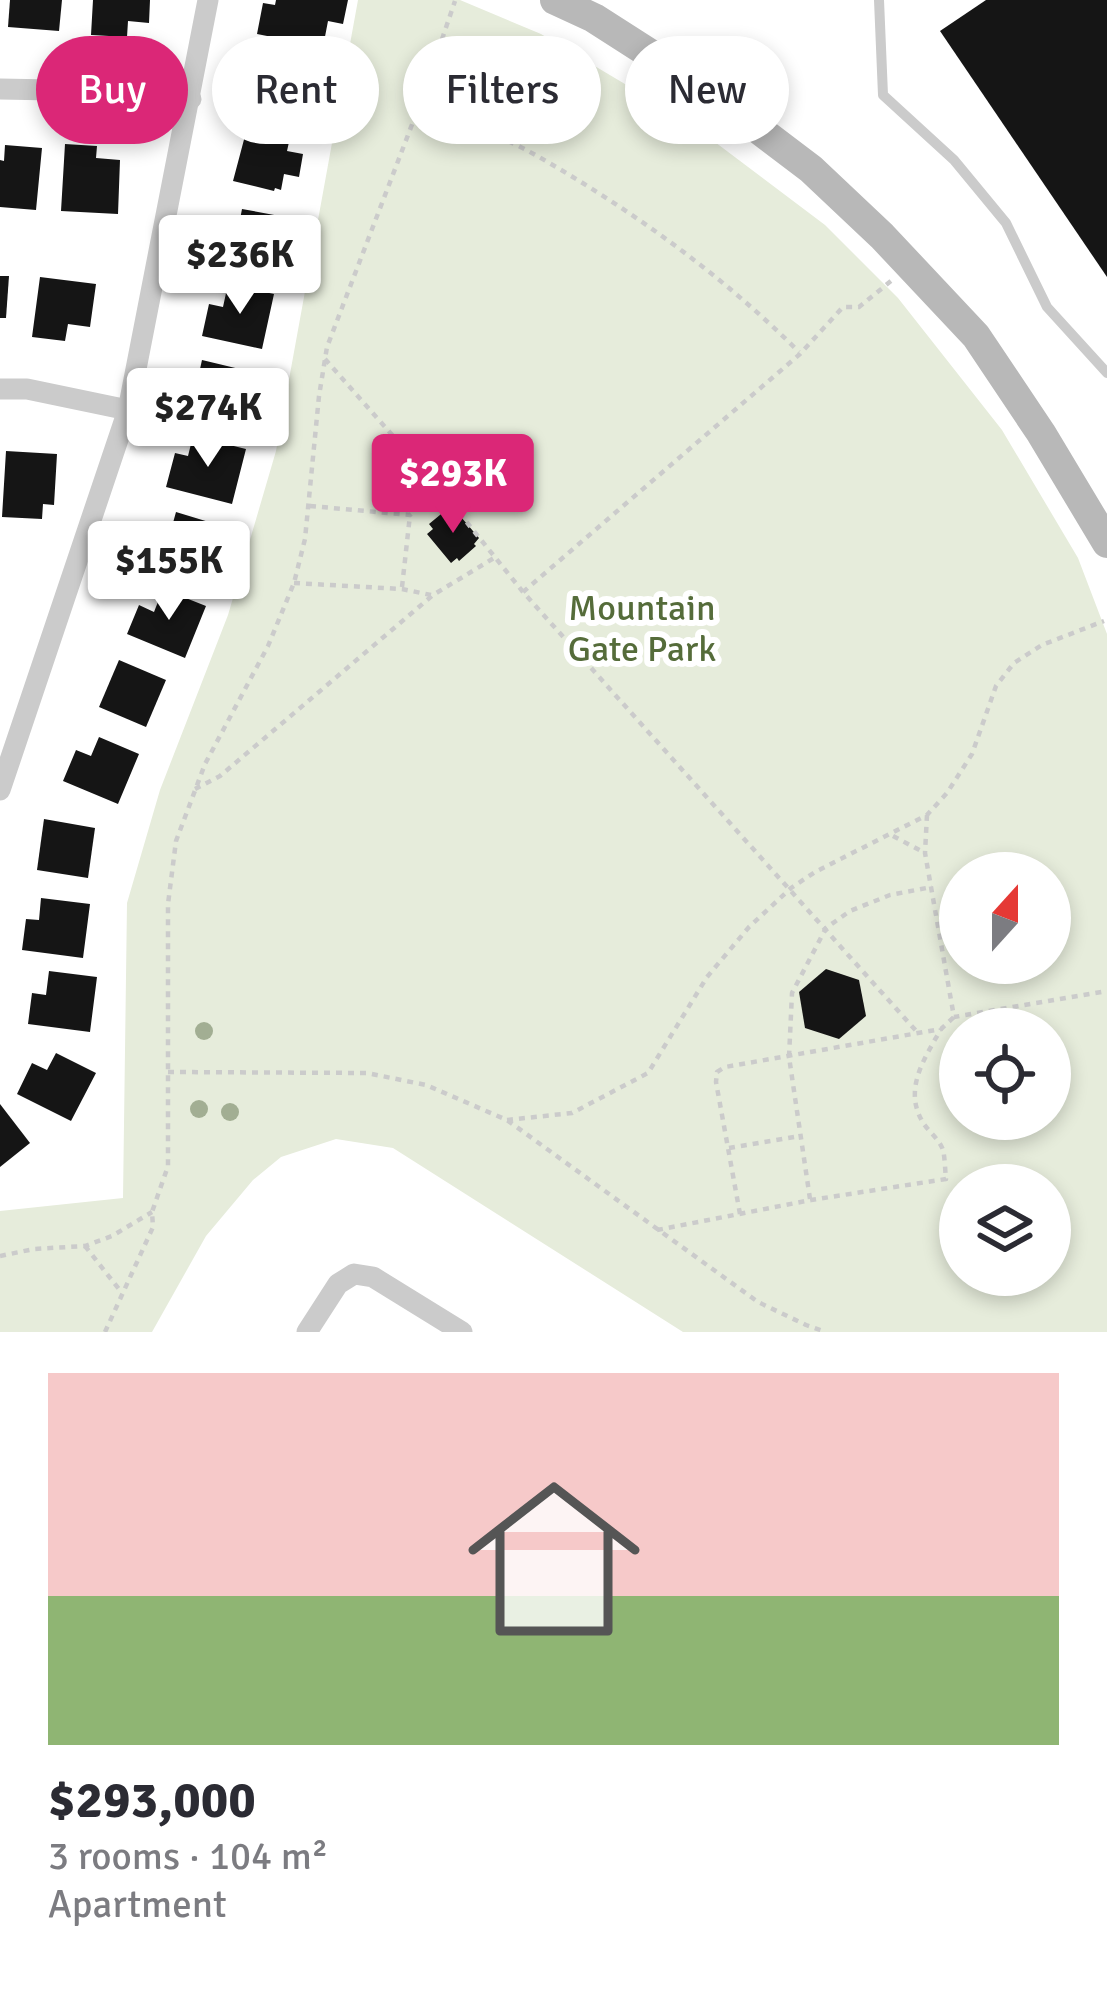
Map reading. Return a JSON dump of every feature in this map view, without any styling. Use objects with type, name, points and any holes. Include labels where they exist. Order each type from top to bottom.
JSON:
[{"type":"main road","points":[[555,0],[594,18],[725,104],[811,169],[909,263],[976,336],[1104,528]]},
{"type":"street","points":[[2,776],[128,410],[208,0]]},
{"type":"street","points":[[0,88],[105,91],[190,100]]},
{"type":"street","points":[[0,389],[27,389],[128,410]]},
{"type":"street","points":[[307,1332],[338,1284],[354,1274],[373,1277],[462,1332]]},
{"type":"lane","points":[[879,0],[883,95],[955,160],[1006,224],[1047,307],[1107,373]]},
{"type":"path","points":[[443,36],[455,1]]},
{"type":"path","points":[[105,1332],[153,1227],[152,1212],[168,1166],[168,904],[176,841],[205,764],[268,646],[294,584],[310,506],[327,346],[405,144]]},
{"type":"path","points":[[513,144],[649,224],[800,353]]},
{"type":"path","points":[[523,592],[800,353],[843,307],[859,307],[909,263]]},
{"type":"path","points":[[325,359],[523,592],[918,1033]]},
{"type":"path","points":[[402,589],[410,515],[440,490]]},
{"type":"path","points":[[310,506],[410,515]]},
{"type":"path","points":[[195,789],[220,776],[433,596],[494,557]]},
{"type":"path","points":[[294,584],[402,589],[433,596]]},
{"type":"path","points":[[507,1120],[572,1113],[648,1073],[707,977],[749,927],[791,888],[927,814],[960,776],[996,686],[1014,663],[1042,645],[1104,621]]},
{"type":"path","points":[[927,814],[925,853],[952,1008]]},
{"type":"path","points":[[890,835],[925,853]]},
{"type":"path","points":[[811,1200],[789,1057],[792,994],[826,928],[850,911],[890,895],[932,887]]},
{"type":"path","points":[[1009,1008],[1107,992]]},
{"type":"path","points":[[740,1214],[717,1072],[939,1029]]},
{"type":"path","points":[[657,1230],[946,1178],[942,1146],[914,1102],[923,1060],[939,1032]]},
{"type":"path","points":[[168,1072],[367,1073],[427,1085],[507,1120],[758,1302],[826,1332]]},
{"type":"path","points":[[729,1148],[800,1136]]},
{"type":"path","points":[[0,1256],[85,1246],[152,1212]]},
{"type":"path","points":[[85,1246],[122,1294]]},
{"type":"green space","name":"Mountain Gate Park","points":[[358,0],[460,0],[544,36],[403,36],[403,144],[601,144],[601,70],[625,84],[625,144],[718,144],[825,225],[898,298],[1002,430],[1078,558],[1107,634],[1107,1332],[683,1332],[393,1148],[336,1139],[281,1157],[253,1180],[206,1236],[152,1332],[0,1332],[0,1211],[123,1198],[127,903],[160,790],[228,615],[276,451],[332,144],[379,144],[379,36],[351,36]]},
{"type":"building","points":[[10,0],[62,0],[59,31],[8,27]]},
{"type":"building","points":[[93,0],[150,0],[149,23],[128,21],[127,36],[91,35]]},
{"type":"building","points":[[276,0],[348,0],[343,24],[328,21],[325,36],[257,34],[263,3],[275,5]]},
{"type":"building","points":[[986,0],[1107,0],[1107,277],[940,31]]},
{"type":"building","points":[[65,144],[97,146],[96,158],[120,160],[118,214],[61,211]]},
{"type":"building","points":[[243,144],[289,144],[287,151],[303,154],[299,177],[284,174],[281,190],[233,181]]},
{"type":"building","points":[[5,145],[42,148],[36,210],[0,207],[0,160],[4,161]]},
{"type":"building","points":[[242,209],[285,217],[275,270],[216,259],[223,227],[238,230]]},
{"type":"building","points":[[0,276],[9,276],[6,318],[0,318]]},
{"type":"building","points":[[40,277],[96,284],[90,327],[68,324],[65,341],[32,337]]},
{"type":"building","points":[[228,284],[274,294],[262,349],[202,336],[209,304],[223,307]]},
{"type":"building","points":[[202,360],[252,372],[241,421],[191,410]]},
{"type":"building","points":[[193,436],[246,449],[232,504],[166,487],[175,453],[188,456]]},
{"type":"building","points":[[6,451],[57,454],[54,505],[43,504],[42,519],[2,517]]},
{"type":"building","points":[[446,510],[450,515],[455,510],[479,538],[476,546],[451,563],[427,534],[433,529],[429,524]]},
{"type":"building","points":[[176,512],[222,526],[211,576],[150,558],[159,527],[171,530]]},
{"type":"building","points":[[163,589],[206,606],[185,658],[127,634],[139,605],[154,612]]},
{"type":"building","points":[[119,660],[166,680],[146,727],[99,707]]},
{"type":"building","points":[[99,737],[139,754],[118,804],[63,781],[76,750],[91,756]]},
{"type":"building","points":[[44,819],[95,828],[88,878],[37,870]]},
{"type":"building","points":[[41,898],[90,904],[83,958],[22,950],[26,919],[39,920]]},
{"type":"building","points":[[826,969],[859,980],[866,1016],[839,1039],[805,1028],[799,992]]},
{"type":"building","points":[[49,971],[97,977],[90,1032],[28,1024],[32,993],[46,995]]},
{"type":"building","points":[[56,1053],[96,1073],[71,1121],[17,1094],[32,1063],[47,1070]]},
{"type":"building","points":[[0,1104],[30,1143],[0,1167]]}]
